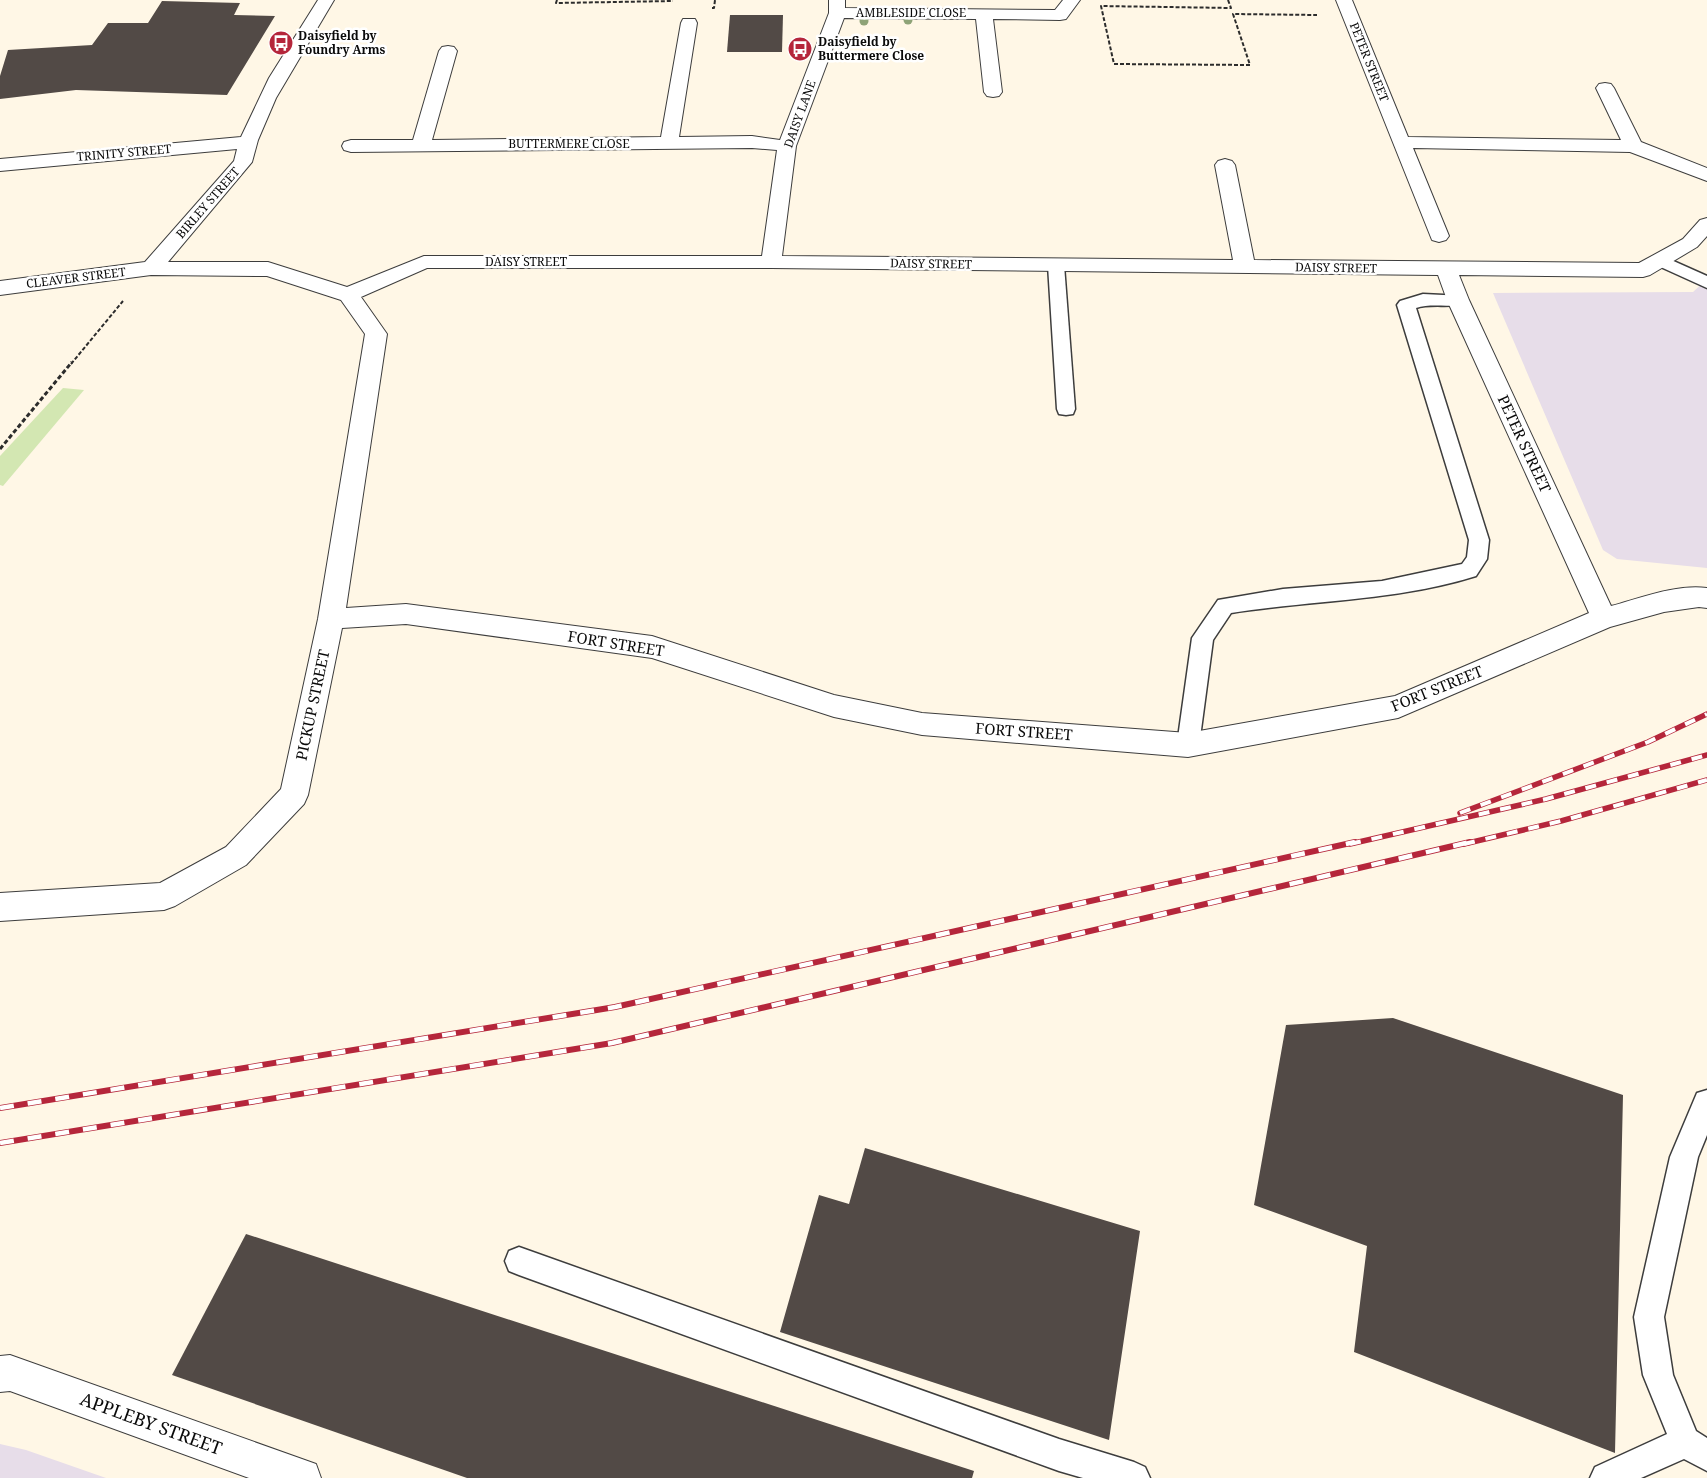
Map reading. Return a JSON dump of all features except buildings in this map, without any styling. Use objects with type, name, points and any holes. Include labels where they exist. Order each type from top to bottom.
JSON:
[{"type":"street","name":"BIRLEY STREET","points":[[151,268],[243,162],[247,142],[263,104],[326,0]]},
{"type":"street","name":"AMBLESIDE CLOSE","points":[[837,6],[984,14],[1060,15],[1072,0]]},
{"type":"street","name":"DAISY LANE","points":[[771,262],[787,146],[837,6]]},
{"type":"street","name":"PETER STREET","points":[[1347,8],[1439,236]]},
{"type":"street","name":"AMBLESIDE CLOSE","points":[[984,14],[993,92]]},
{"type":"street","points":[[669,144],[688,23]]},
{"type":"street","points":[[421,145],[448,51]]},
{"type":"street","points":[[1605,88],[1633,146]]},
{"type":"street","name":"TRINITY STREET","points":[[0,165],[247,142]]},
{"type":"street","name":"BUTTERMERE CLOSE","points":[[351,146],[752,142],[787,146]]},
{"type":"street","points":[[1401,142],[1633,146],[1707,175]]},
{"type":"street","points":[[1225,165],[1245,267]]},
{"type":"street","name":"DAISY STREET","points":[[348,295],[424,262],[771,262],[1643,270],[1690,243],[1707,224]]},
{"type":"street","points":[[151,268],[268,269],[348,295]]},
{"type":"street","name":"CLEAVER STREET","points":[[0,288],[151,268]]},
{"type":"street","name":"PETER STREET","points":[[1446,269],[1458,300],[1604,618]]},
{"type":"street","name":"PICKUP STREET","points":[[0,906],[164,896],[236,856],[294,795],[331,619],[376,334],[348,295]]},
{"type":"street","name":"FORT STREET","points":[[331,619],[406,614],[652,647],[834,706],[922,724],[1188,745],[1398,707],[1604,618],[1664,602],[1699,597],[1707,598]]},
{"type":"street","name":"APPLEBY STREET","points":[[0,1374],[10,1374],[302,1478]]},
{"type":"lane","points":[[1660,260],[1707,283]]},
{"type":"lane","points":[[1056,265],[1066,409]]},
{"type":"lane","points":[[1188,745],[1203,638],[1225,606],[1283,597],[1382,589],[1444,577],[1468,570],[1477,559],[1479,540],[1406,305],[1423,300],[1458,300]]},
{"type":"lane","points":[[1606,1478],[1696,1449],[1658,1375],[1649,1317],[1684,1157],[1707,1103]]},
{"type":"lane","points":[[519,1261],[1050,1452],[1134,1478]]},
{"type":"path","points":[[557,0],[556,3],[675,2]]},
{"type":"path","points":[[1228,0],[1231,8],[1250,65],[1114,64],[1101,6],[1231,8]]},
{"type":"path","points":[[1233,14],[1347,8]]},
{"type":"path","points":[[0,449],[151,268]]},
{"type":"shaded area","points":[[1707,279],[1707,568],[1617,559],[1603,550],[1493,293],[1693,292]]},
{"type":"shaded area","points":[[0,1444],[26,1450],[106,1478],[0,1478]]},
{"type":"green space","points":[[63,388],[84,390],[3,486],[0,485],[0,456]]},
{"type":"railway","points":[[1460,813],[1648,742],[1707,714]]},
{"type":"railway","points":[[1350,844],[1546,799],[1707,755]]},
{"type":"railway","points":[[1464,844],[1561,821],[1707,780]]},
{"type":"railway","points":[[0,1108],[615,1007],[1355,842]]},
{"type":"railway","points":[[0,1143],[612,1043],[1470,842]]},
{"type":"place","name":"Daisyfield by Foundry Arms","points":[[281,43]]},
{"type":"place","name":"Daisyfield by Buttermere Close","points":[[800,49]]}]
